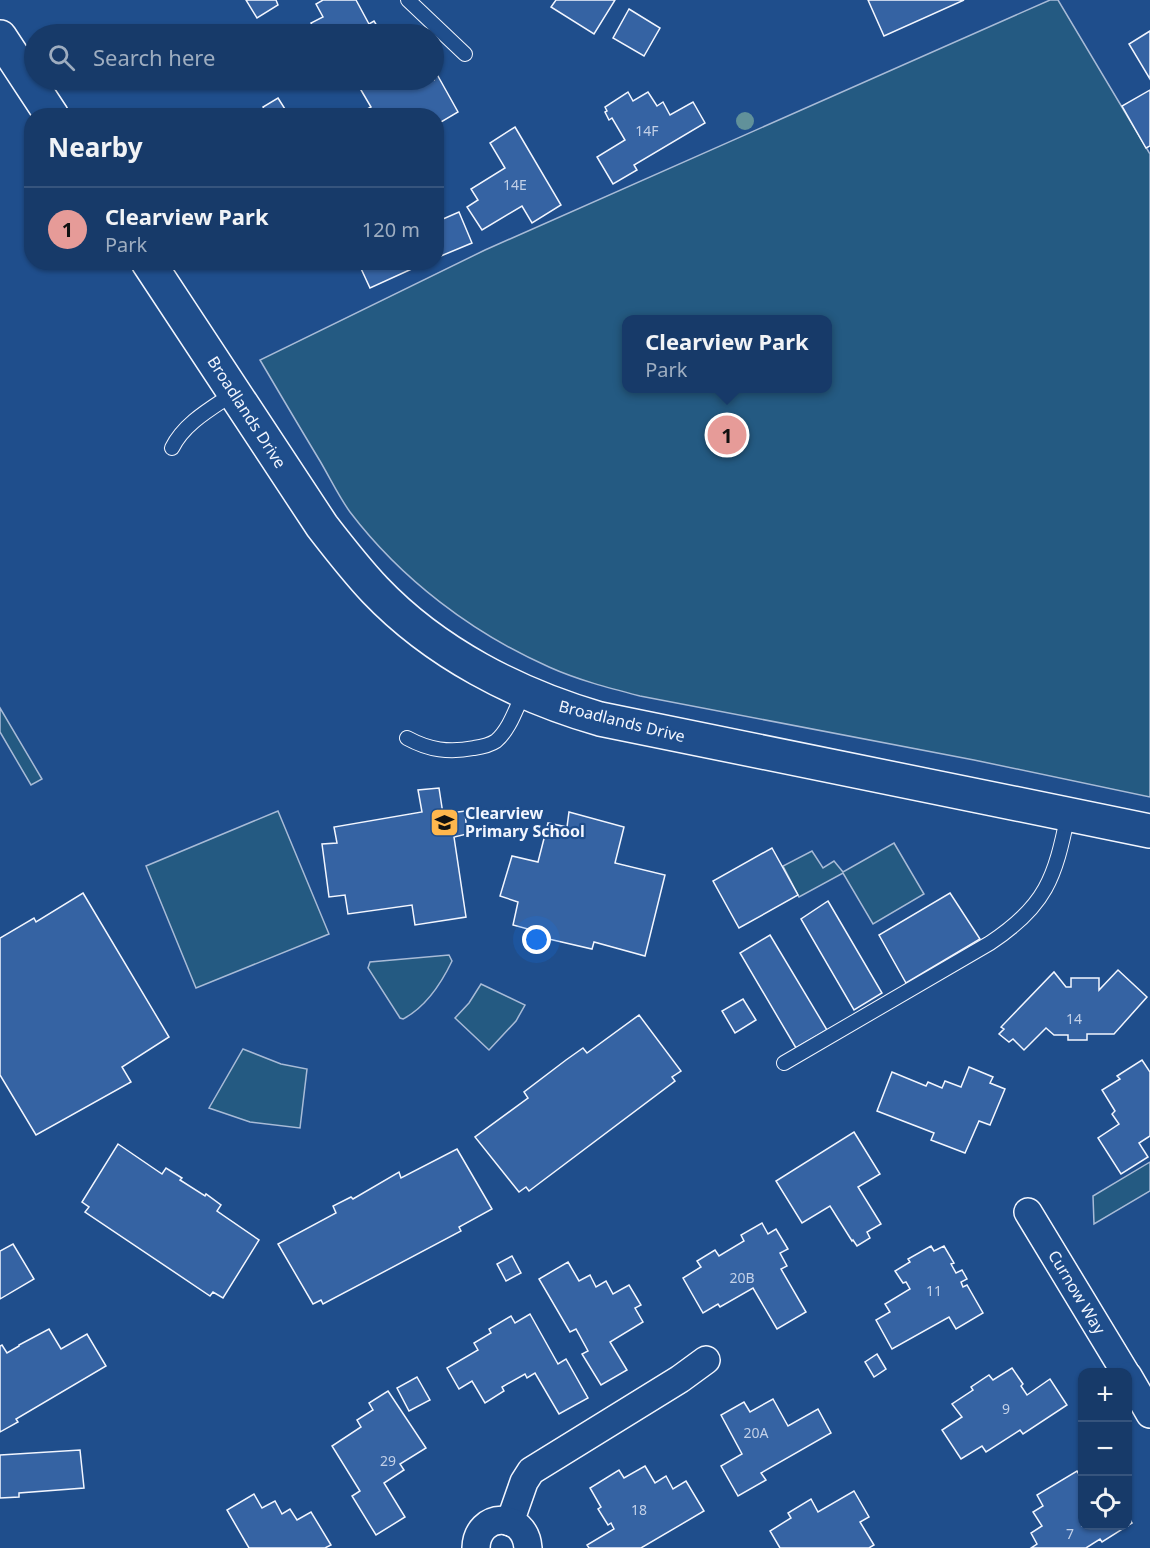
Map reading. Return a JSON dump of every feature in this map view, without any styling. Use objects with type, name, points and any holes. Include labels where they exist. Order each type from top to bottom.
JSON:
[{"type":"street","points":[[0,37],[24,73]]},
{"type":"street","points":[[35,90],[47,108]]},
{"type":"street","name":"Broadlands Drive","points":[[153,270],[322,526],[348,560],[376,592],[444,648],[524,692],[558,706],[600,719],[1150,831]]},
{"type":"street","name":"Curnow Way","points":[[1028,1212],[1122,1368]]},
{"type":"street","points":[[510,1522],[524,1482],[531,1471],[680,1379],[706,1360]]},
{"type":"street","name":"Curnow Way","points":[[1132,1384],[1150,1414]]},
{"type":"street","points":[[476,1548],[476,1541],[481,1531],[488,1524],[497,1521],[517,1524],[524,1531],[528,1548]]},
{"type":"lane","points":[[408,0],[433,24]]},
{"type":"lane","points":[[444,34],[465,54]]},
{"type":"lane","points":[[172,448],[186,428],[234,393]]},
{"type":"lane","points":[[407,738],[423,747],[441,751],[459,752],[483,747],[495,741],[508,725],[524,692]]},
{"type":"lane","points":[[784,1063],[980,949],[1020,922],[1035,906],[1052,878],[1068,814]]},
{"type":"shaded area","points":[[1050,0],[1058,0],[1150,154],[1150,797],[974,760],[640,696],[571,676],[520,653],[466,621],[440,602],[415,582],[370,537],[338,494],[260,360],[485,250]]},
{"type":"shaded area","points":[[0,708],[42,779],[31,785],[0,732]]},
{"type":"shaded area","points":[[278,811],[329,934],[196,988],[146,866]]},
{"type":"shaded area","points":[[894,843],[924,894],[873,924],[843,873],[799,897],[783,866],[812,851],[823,868],[834,861],[843,872]]},
{"type":"shaded area","points":[[449,955],[452,961],[438,986],[419,1008],[403,1019],[400,1018],[368,968],[370,962]]},
{"type":"shaded area","points":[[481,984],[525,1005],[516,1021],[489,1050],[455,1018],[469,1003]]},
{"type":"shaded area","points":[[243,1049],[281,1064],[307,1069],[300,1128],[250,1122],[209,1108]]},
{"type":"shaded area","points":[[1150,1162],[1150,1191],[1094,1224],[1093,1196]]},
{"type":"building","points":[[246,0],[276,0],[278,5],[257,18]]},
{"type":"building","points":[[323,0],[356,0],[369,24],[312,24],[323,17],[316,4]]},
{"type":"building","points":[[556,0],[615,0],[594,34],[551,7]]},
{"type":"building","points":[[868,0],[964,0],[884,36]]},
{"type":"building","points":[[629,9],[660,28],[644,56],[613,38]]},
{"type":"building","points":[[1150,31],[1150,79],[1129,44]]},
{"type":"building","points":[[444,87],[458,112],[444,120],[444,108],[369,108],[371,107],[361,90],[444,90]]},
{"type":"building","points":[[1150,90],[1150,146],[1146,148],[1122,106]]},
{"type":"building","points":[[628,92],[633,101],[648,92],[657,106],[663,102],[670,115],[693,102],[705,123],[634,165],[637,170],[613,184],[597,157],[625,140],[612,118],[609,120],[605,107]]},
{"type":"building","points":[[278,98],[284,108],[264,108]]},
{"type":"building","points":[[515,127],[561,205],[532,223],[522,206],[482,230],[467,207],[478,200],[471,189],[505,168],[490,143]]},
{"type":"building","points":[[459,212],[472,243],[444,255],[444,219]]},
{"type":"building","points":[[362,270],[409,270],[370,288]]},
{"type":"building","points":[[439,788],[443,814],[465,811],[467,834],[454,837],[466,917],[415,925],[412,905],[348,914],[345,895],[329,897],[322,844],[337,843],[334,827],[422,812],[418,790]]},
{"type":"building","points":[[569,812],[624,827],[615,863],[665,875],[645,956],[594,942],[592,949],[527,934],[528,929],[513,925],[518,902],[500,896],[512,856],[538,862],[548,823],[567,827]]},
{"type":"building","points":[[772,848],[798,895],[739,928],[713,881]]},
{"type":"building","points":[[83,893],[169,1037],[122,1067],[131,1082],[36,1135],[0,1075],[0,938],[34,918],[36,922]]},
{"type":"building","points":[[950,893],[980,939],[906,983],[879,935]]},
{"type":"building","points":[[828,901],[882,993],[854,1010],[801,919]]},
{"type":"building","points":[[770,935],[827,1030],[796,1048],[740,953]]},
{"type":"building","points":[[1118,970],[1147,997],[1114,1034],[1087,1034],[1087,1040],[1068,1040],[1068,1035],[1054,1035],[1046,1028],[1024,1050],[1013,1039],[1009,1042],[999,1034],[1004,1029],[1001,1027],[1054,972],[1066,987],[1071,987],[1071,978],[1099,978],[1099,990]]},
{"type":"building","points":[[743,999],[756,1020],[735,1033],[722,1011]]},
{"type":"building","points":[[639,1015],[681,1071],[672,1077],[675,1081],[529,1191],[526,1187],[519,1192],[475,1137],[528,1098],[524,1092],[566,1060],[583,1048],[587,1053]]},
{"type":"building","points":[[1142,1060],[1150,1072],[1150,1136],[1139,1143],[1148,1157],[1121,1174],[1098,1138],[1119,1124],[1112,1114],[1115,1111],[1102,1090],[1120,1079],[1117,1076]]},
{"type":"building","points":[[969,1067],[993,1077],[990,1083],[1005,1089],[990,1125],[979,1121],[965,1153],[931,1140],[934,1133],[877,1111],[892,1072],[926,1086],[928,1082],[942,1088],[945,1081],[961,1087]]},
{"type":"building","points":[[854,1132],[880,1174],[858,1187],[881,1224],[867,1232],[870,1238],[857,1246],[830,1206],[802,1223],[776,1181]]},
{"type":"building","points":[[118,1144],[162,1174],[166,1168],[182,1178],[180,1180],[205,1196],[206,1194],[221,1205],[217,1211],[259,1240],[223,1298],[213,1292],[210,1296],[85,1212],[89,1207],[82,1202]]},
{"type":"building","points":[[457,1149],[492,1209],[459,1227],[461,1231],[323,1304],[321,1300],[313,1304],[278,1244],[336,1213],[333,1206],[351,1197],[353,1199],[399,1172],[401,1178]]},
{"type":"building","points":[[762,1223],[768,1234],[776,1229],[788,1249],[780,1253],[787,1266],[781,1269],[806,1312],[777,1329],[753,1288],[720,1307],[718,1304],[703,1313],[683,1278],[701,1267],[697,1261],[715,1250],[719,1256],[744,1241],[741,1235]]},
{"type":"building","points":[[13,1244],[34,1279],[0,1299],[0,1251]]},
{"type":"building","points":[[931,1246],[934,1251],[944,1246],[954,1263],[951,1264],[956,1273],[962,1270],[967,1279],[961,1282],[963,1287],[967,1285],[983,1313],[956,1329],[949,1317],[892,1349],[876,1320],[890,1312],[885,1304],[910,1289],[895,1271],[910,1262],[908,1259]]},
{"type":"building","points":[[512,1256],[521,1273],[506,1281],[497,1264]]},
{"type":"building","points":[[568,1262],[579,1281],[590,1275],[596,1287],[606,1281],[613,1294],[629,1285],[641,1305],[635,1308],[643,1322],[610,1342],[627,1370],[601,1385],[582,1354],[588,1351],[576,1329],[570,1332],[539,1279]]},
{"type":"building","points":[[530,1314],[558,1364],[566,1359],[588,1398],[559,1414],[535,1373],[527,1378],[525,1374],[502,1387],[504,1391],[485,1403],[472,1381],[459,1389],[447,1368],[478,1350],[474,1343],[491,1333],[489,1329],[511,1316],[515,1323]]},
{"type":"building","points":[[49,1329],[61,1349],[87,1334],[106,1366],[16,1419],[18,1422],[0,1432],[0,1346],[2,1345],[7,1353]]},
{"type":"building","points":[[877,1354],[886,1369],[874,1377],[865,1362]]},
{"type":"building","points":[[1012,1368],[1023,1384],[1021,1386],[1027,1395],[1050,1379],[1067,1405],[1023,1434],[1020,1430],[986,1452],[982,1446],[961,1459],[942,1430],[962,1417],[952,1404],[973,1390],[971,1387],[989,1375],[993,1380]]},
{"type":"building","points":[[417,1377],[430,1400],[409,1411],[397,1388]]},
{"type":"building","points":[[388,1391],[426,1448],[400,1464],[404,1470],[384,1483],[405,1517],[376,1535],[352,1496],[360,1491],[332,1446],[361,1427],[357,1420],[373,1410],[369,1403]]},
{"type":"building","points":[[773,1399],[788,1426],[818,1409],[831,1433],[761,1473],[766,1480],[738,1496],[721,1466],[742,1454],[721,1415],[744,1402],[750,1412]]},
{"type":"building","points":[[80,1450],[84,1488],[19,1493],[19,1497],[0,1498],[0,1455]]},
{"type":"building","points":[[645,1466],[655,1483],[666,1476],[673,1489],[686,1481],[704,1511],[641,1548],[589,1548],[587,1545],[614,1529],[611,1523],[608,1525],[598,1509],[601,1507],[590,1488],[619,1470],[624,1478]]},
{"type":"building","points":[[1077,1471],[1078,1530],[1121,1530],[1102,1542],[1100,1539],[1086,1548],[1031,1548],[1037,1544],[1031,1533],[1042,1526],[1033,1512],[1043,1506],[1037,1495]]},
{"type":"building","points":[[854,1491],[869,1517],[860,1522],[874,1545],[869,1548],[780,1548],[770,1531],[791,1518],[788,1513],[811,1499],[818,1512]]},
{"type":"building","points":[[254,1494],[262,1508],[275,1501],[282,1514],[290,1509],[297,1520],[311,1512],[331,1545],[325,1548],[249,1548],[227,1510]]},
{"type":"place","name":"Clearview Park","points":[[727,435]]},
{"type":"place","name":"Clearview Primary School","points":[[444,822]]}]
